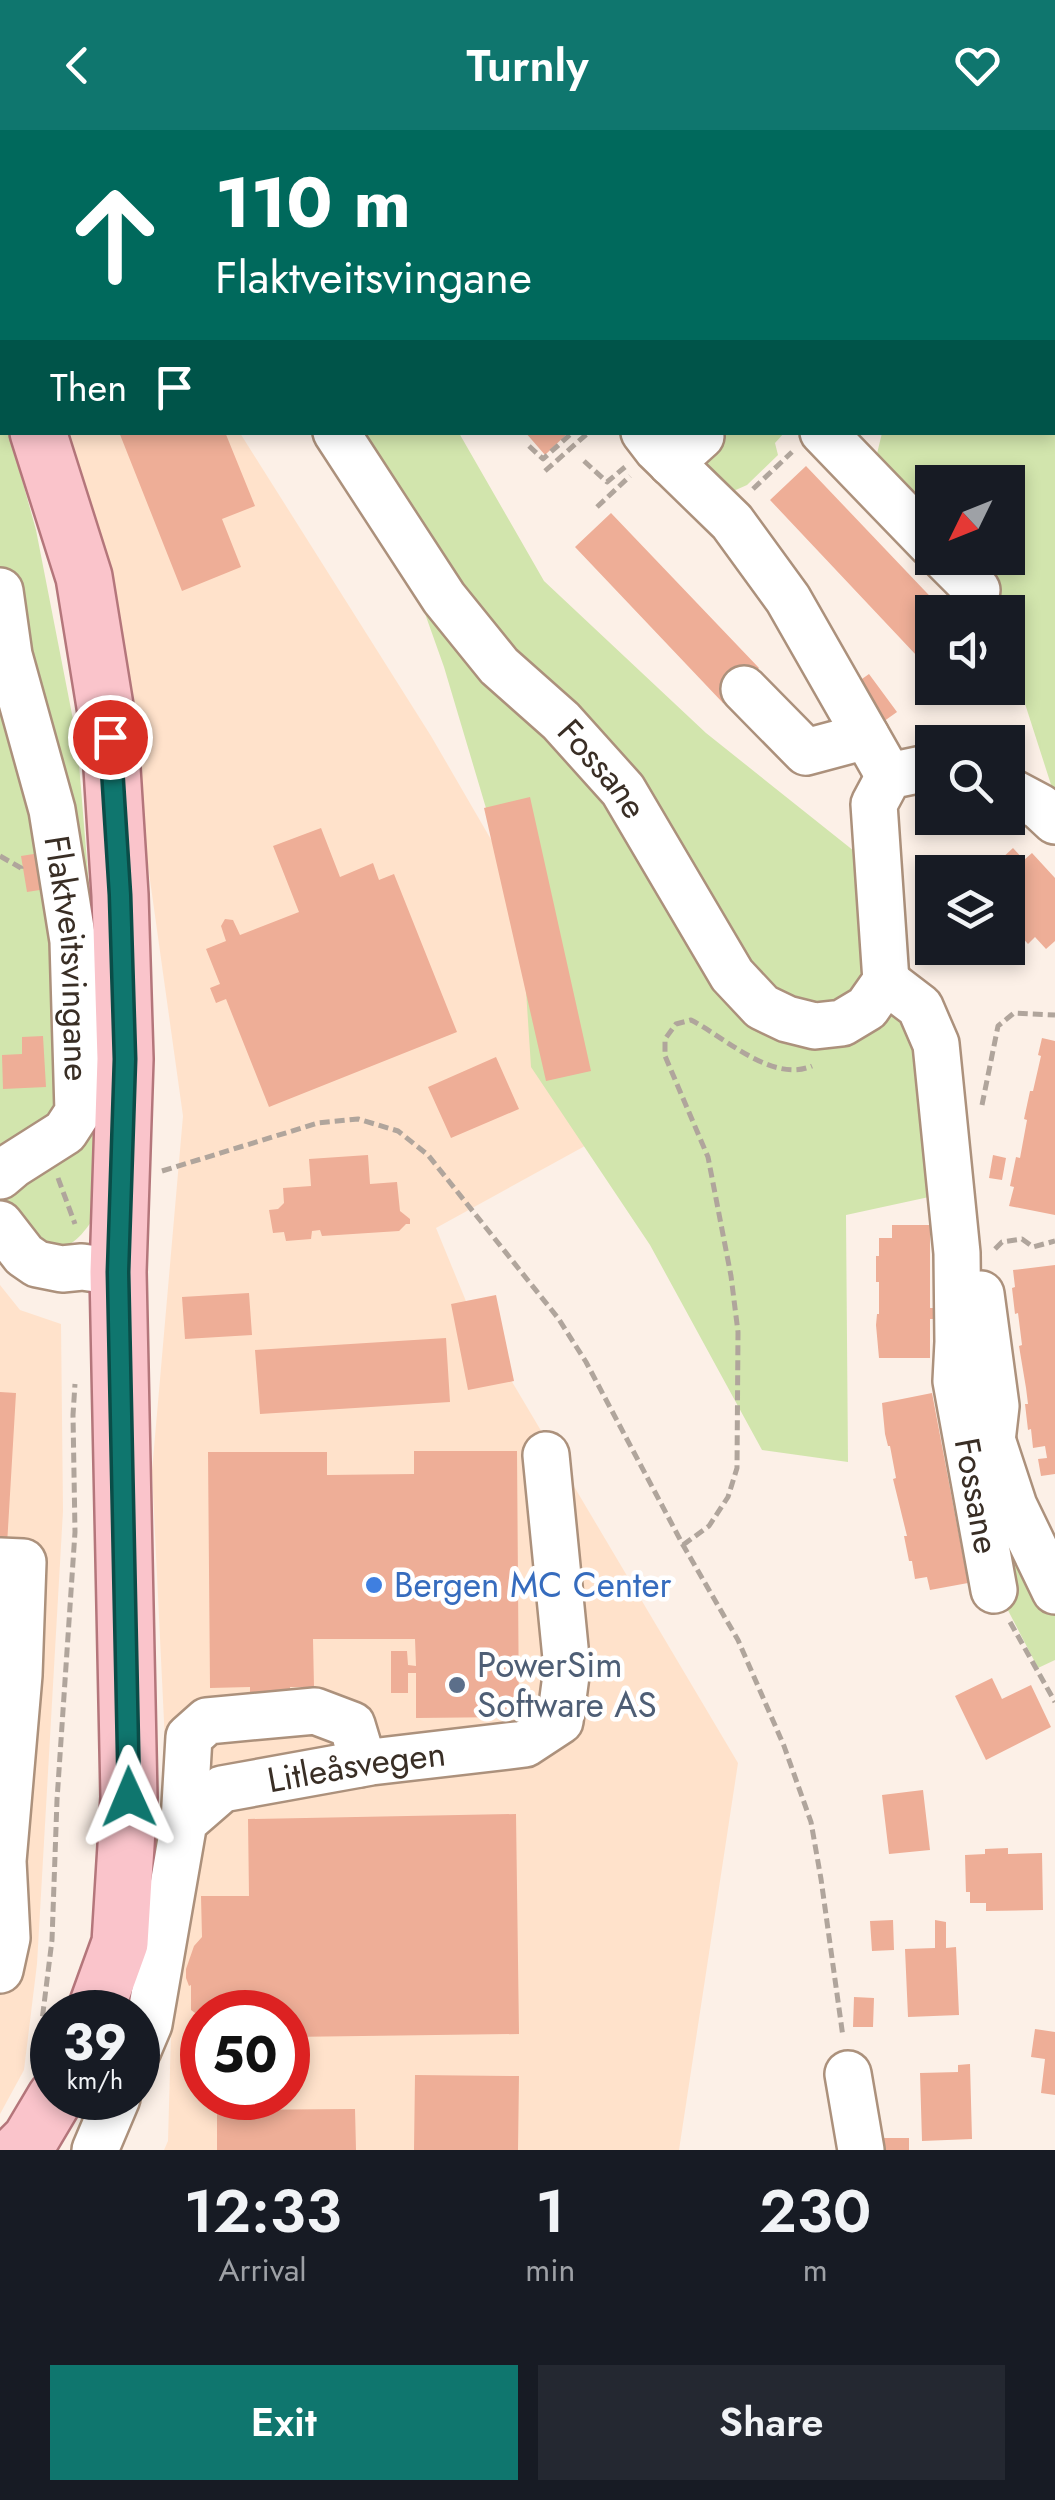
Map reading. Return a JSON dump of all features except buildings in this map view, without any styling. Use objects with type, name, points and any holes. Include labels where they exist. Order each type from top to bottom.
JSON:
[{"type":"main road","name":"Flaktveitsvingane","points":[[39,435],[84,577],[110,737],[120,895],[125,1059],[100,1270],[129,1797],[120,1943],[103,1990]]},
{"type":"main road","points":[[20,2150],[30,2140],[36,2120]]},
{"type":"street","name":"Fossane","points":[[338,435],[444,598],[499,666],[561,721],[622,790],[732,976],[762,1007],[787,1020],[815,1026],[842,1023]]},
{"type":"street","points":[[811,438],[915,530]]},
{"type":"street","points":[[660,450],[726,516],[788,599],[889,776]]},
{"type":"street","points":[[962,575],[977,590]]},
{"type":"street","name":"Flaktveitsvingane","points":[[0,590],[10,655],[52,810],[72,940],[78,1112],[65,1132],[0,1176]]},
{"type":"street","points":[[744,689],[806,752],[866,736]]},
{"type":"street","points":[[842,1023],[866,1008],[886,981],[874,804],[889,776],[915,771]]},
{"type":"street","points":[[1025,799],[1055,821]]},
{"type":"street","name":"Fossane","points":[[886,981],[920,1007],[936,1044],[957,1253],[956,1381],[994,1590]]},
{"type":"street","points":[[0,1224],[24,1255],[37,1264],[100,1270]]},
{"type":"street","name":"Fossane","points":[[980,1284],[996,1406],[992,1440]]},
{"type":"street","name":"Fossane","points":[[958,1342],[1014,1506],[1055,1591]]},
{"type":"street","name":"Litleåsvegen","points":[[184,1822],[222,1789],[359,1764],[525,1744],[560,1722],[567,1668],[546,1456]]},
{"type":"street","points":[[0,1561],[23,1562],[19,1674],[3,1860],[7,1938],[0,1970]]},
{"type":"street","points":[[155,1990],[184,1822],[189,1737],[208,1721],[315,1711],[352,1725],[359,1764]]},
{"type":"street","points":[[848,2074],[861,2150]]},
{"type":"street","points":[[95,2150],[108,2120]]},
{"type":"path","points":[[530,446],[543,460],[570,435]]},
{"type":"path","points":[[546,471],[586,435]]},
{"type":"path","points":[[726,516],[811,438]]},
{"type":"path","points":[[584,461],[607,482],[660,450]]},
{"type":"path","points":[[597,507],[660,450]]},
{"type":"path","points":[[0,856],[21,868],[24,881]]},
{"type":"path","points":[[982,1106],[998,1026],[1014,1013],[1055,1015]]},
{"type":"path","points":[[683,1544],[709,1526],[728,1497],[737,1468],[738,1332],[708,1157],[665,1056],[665,1039],[676,1024],[692,1020],[764,1064],[801,1070],[821,1062],[840,1047],[842,1023]]},
{"type":"path","points":[[46,1146],[74,1218],[100,1270]]},
{"type":"path","points":[[980,1284],[994,1249],[1002,1242],[1022,1239],[1034,1247],[1055,1242]]},
{"type":"path","points":[[50,1990],[57,1800],[75,1532],[75,1378]]},
{"type":"path","points":[[994,1590],[1055,1702]]},
{"type":"shaded area","points":[[62,435],[241,435],[431,736],[554,948],[594,1141],[436,1228],[470,1311],[738,1763],[679,2150],[164,2150],[168,2141],[174,1930],[152,1471],[183,1116],[119,658]]},
{"type":"shaded area","points":[[0,1285],[20,1310],[61,1324],[63,1511],[37,1964],[34,1990],[30,1990],[24,2070],[0,2114]]},
{"type":"green space","points":[[0,435],[10,435],[36,530],[77,740],[98,1064],[97,1212],[79,1237],[53,1251],[0,1205]]},
{"type":"green space","points":[[341,435],[460,435],[544,581],[706,733],[854,851],[872,975],[935,1025],[952,1192],[846,1215],[848,1462],[762,1450],[650,1245],[531,1067],[522,929],[444,667],[364,468]]},
{"type":"green space","points":[[714,435],[782,435],[775,443],[778,455],[747,485],[729,493],[703,467]]},
{"type":"green space","points":[[882,435],[1055,435],[1055,797],[1025,704],[1025,595],[988,595],[970,575],[1025,575],[1025,465],[915,465],[915,513],[874,466]]},
{"type":"green space","points":[[1012,1521],[1055,1611],[1055,1660],[1038,1668],[1000,1595]]},
{"type":"place","name":"Bergen MC Center","points":[[374,1585]]},
{"type":"place","name":"PowerSim Software AS","points":[[457,1685]]},
{"type":"route","points":[[110,737],[125,1059],[118,1272],[129,1797]]}]
